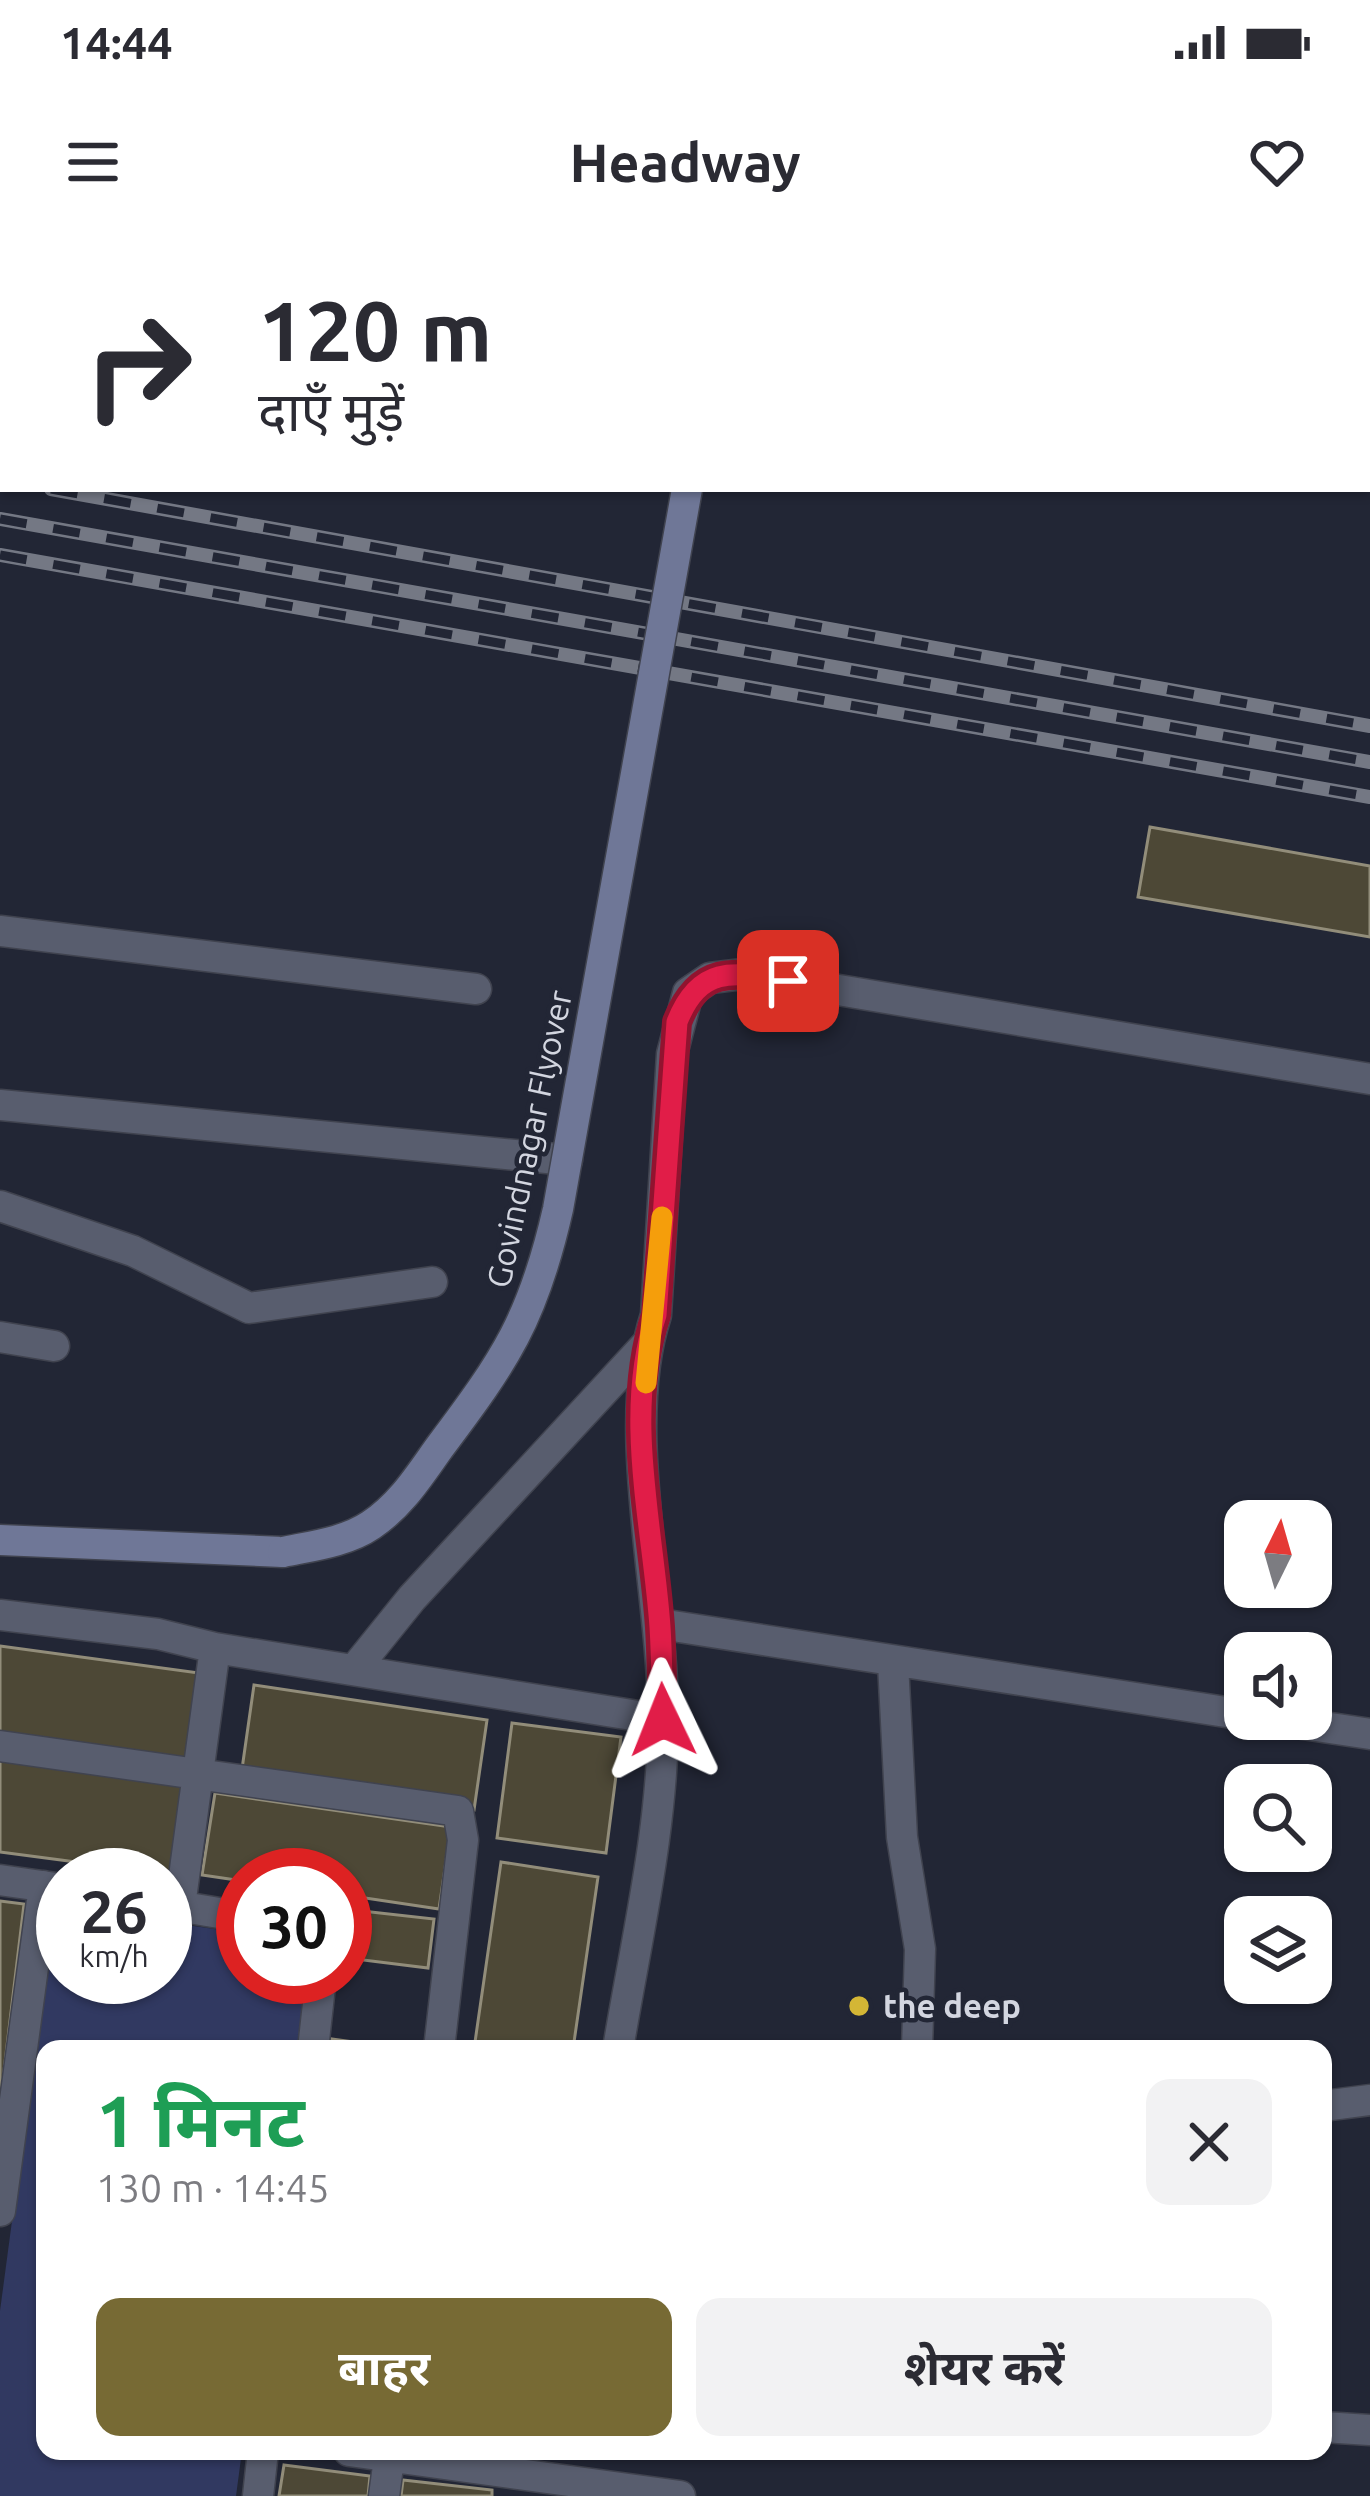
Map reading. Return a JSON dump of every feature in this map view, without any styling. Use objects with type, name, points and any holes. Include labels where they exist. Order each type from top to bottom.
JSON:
[{"type":"main road","name":"Govindnagar Flyover","points":[[0,1540],[283,1552],[354,1533],[400,1502],[502,1364],[526,1321],[545,1266],[686,492]]},
{"type":"street","points":[[0,931],[476,989]]},
{"type":"street","points":[[619,2040],[644,1893],[663,1720],[660,1624],[644,1510],[646,1345],[656,1315],[677,1022],[688,993],[710,978],[743,974],[1370,1079]]},
{"type":"street","points":[[0,1105],[567,1160]]},
{"type":"street","points":[[0,1206],[133,1251],[249,1308],[432,1282]]},
{"type":"street","points":[[0,1337],[54,1346]]},
{"type":"street","points":[[354,1670],[412,1598],[646,1345]]},
{"type":"street","points":[[0,1615],[158,1634],[215,1648],[663,1720]]},
{"type":"street","points":[[660,1624],[1224,1712]]},
{"type":"street","points":[[183,1848],[215,1648]]},
{"type":"street","points":[[893,1663],[902,1838],[920,1949],[917,2040]]},
{"type":"street","points":[[1332,1728],[1370,1734]]},
{"type":"street","points":[[0,1746],[458,1811],[463,1840],[440,2040]]},
{"type":"street","points":[[0,1880],[36,1885]]},
{"type":"street","points":[[0,2210],[36,1995]]},
{"type":"street","points":[[314,2040],[319,2004]]},
{"type":"street","points":[[1332,2105],[1370,2100]]},
{"type":"street","points":[[1332,2428],[1370,2430]]},
{"type":"street","points":[[259,2496],[262,2460]]},
{"type":"street","points":[[384,2496],[389,2460]]},
{"type":"street","points":[[436,2460],[680,2496]]},
{"type":"shaded area","points":[[192,1926],[216,1929],[216,2004],[303,2004],[298,2040],[36,2040],[41,2004],[192,2004]]},
{"type":"shaded area","points":[[36,2041],[36,2460],[241,2460],[236,2496],[0,2496],[0,2311]]},
{"type":"building","points":[[1150,827],[1370,866],[1370,937],[1138,897]]},
{"type":"building","points":[[0,1646],[199,1673],[187,1761],[0,1736]]},
{"type":"building","points":[[254,1685],[487,1720],[474,1810],[241,1776]]},
{"type":"building","points":[[512,1723],[621,1737],[606,1853],[497,1838]]},
{"type":"building","points":[[0,1759],[187,1783],[179,1848],[36,1848],[36,1857],[0,1852]]},
{"type":"building","points":[[215,1793],[451,1827],[439,1909],[372,1899],[372,1848],[216,1848],[216,1877],[202,1875]]},
{"type":"building","points":[[501,1862],[598,1877],[574,2040],[475,2040]]},
{"type":"building","points":[[0,1901],[24,1904],[0,2104]]},
{"type":"building","points":[[372,1912],[434,1919],[428,1968],[372,1961]]},
{"type":"building","points":[[284,2465],[370,2476],[368,2496],[279,2496]]},
{"type":"building","points":[[403,2480],[492,2490],[492,2496],[401,2496]]},
{"type":"railway","points":[[68,492],[1370,726]]},
{"type":"railway","points":[[0,519],[1370,762]]},
{"type":"railway","points":[[0,555],[1370,797]]},
{"type":"slow traffic","points":[[646,1383],[646,1345],[656,1315],[662,1217]]},
{"type":"place","name":"the deep","points":[[859,2006]]},
{"type":"route","points":[[663,1720],[660,1624],[644,1510],[646,1345],[656,1315],[677,1022],[688,993],[710,978],[743,974],[788,981]]}]
